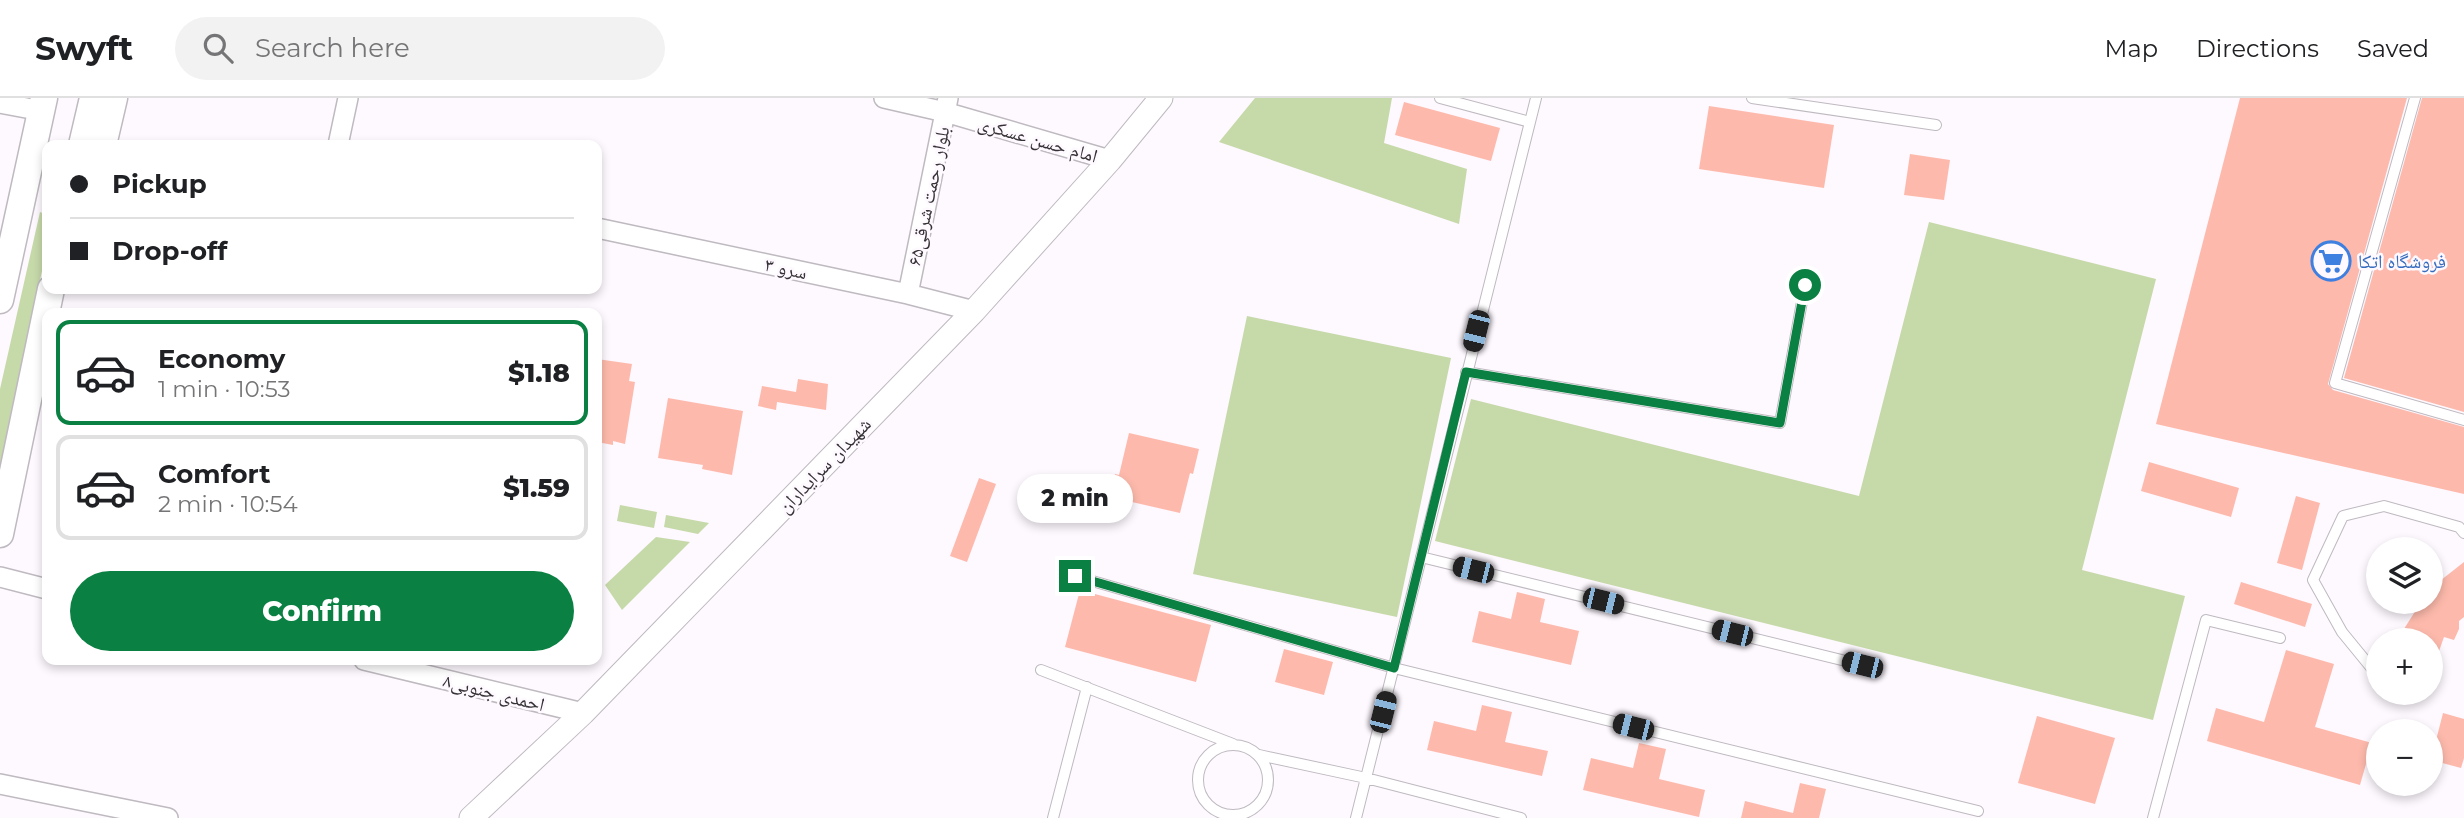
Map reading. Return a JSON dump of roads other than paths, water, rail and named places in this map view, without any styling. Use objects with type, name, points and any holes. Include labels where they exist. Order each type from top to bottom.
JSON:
[{"type":"main road","points":[[83,140],[93,98]]},
{"type":"main road","points":[[104,140],[114,98]]},
{"type":"main road","points":[[50,102],[51,140]]},
{"type":"main road","points":[[1,294],[50,102]]},
{"type":"main road","points":[[1,294],[42,173]]},
{"type":"main road","points":[[0,534],[42,330]]},
{"type":"street","points":[[339,140],[348,98]]},
{"type":"street","name":"امام حسن عسکری","points":[[884,98],[946,105],[1110,160]]},
{"type":"street","name":"شهیدان سرایداران","points":[[471,818],[583,713],[974,311],[1110,160],[1161,98]]},
{"type":"street","points":[[0,103],[50,102]]},
{"type":"street","name":"بلوار رحمت شرقی۶۵","points":[[908,294],[946,105]]},
{"type":"street","name":"سرو ۳","points":[[602,229],[908,294],[974,311]]},
{"type":"street","points":[[0,577],[42,588]]},
{"type":"street","name":"احمدی جنوبی۸","points":[[385,665],[583,713]]},
{"type":"street","points":[[0,784],[168,818]]},
{"type":"lane","points":[[1440,98],[1530,122]]},
{"type":"lane","points":[[1356,818],[1536,98]]},
{"type":"lane","points":[[1752,98],[1936,125]]},
{"type":"lane","points":[[2415,98],[2335,383],[2464,420]]},
{"type":"lane","points":[[1466,372],[1780,423],[1805,285]]},
{"type":"lane","points":[[2366,661],[2342,632],[2313,580],[2343,516],[2384,506],[2459,527],[2464,533]]},
{"type":"lane","points":[[1421,557],[1862,665]]},
{"type":"lane","points":[[1075,576],[1394,668],[1978,811]]},
{"type":"lane","points":[[2153,818],[2206,620],[2280,638]]},
{"type":"lane","points":[[1041,670],[1243,746],[1259,755],[1366,778],[1521,818]]},
{"type":"lane","points":[[1054,818],[1087,687]]},
{"type":"lane","points":[[1234,744],[1208,755],[1199,771],[1202,798],[1224,816],[1243,814],[1264,798],[1269,780],[1268,771],[1259,755]]},
{"type":"place","name":"فروشگاه اتکا","points":[[2331,261]]}]
